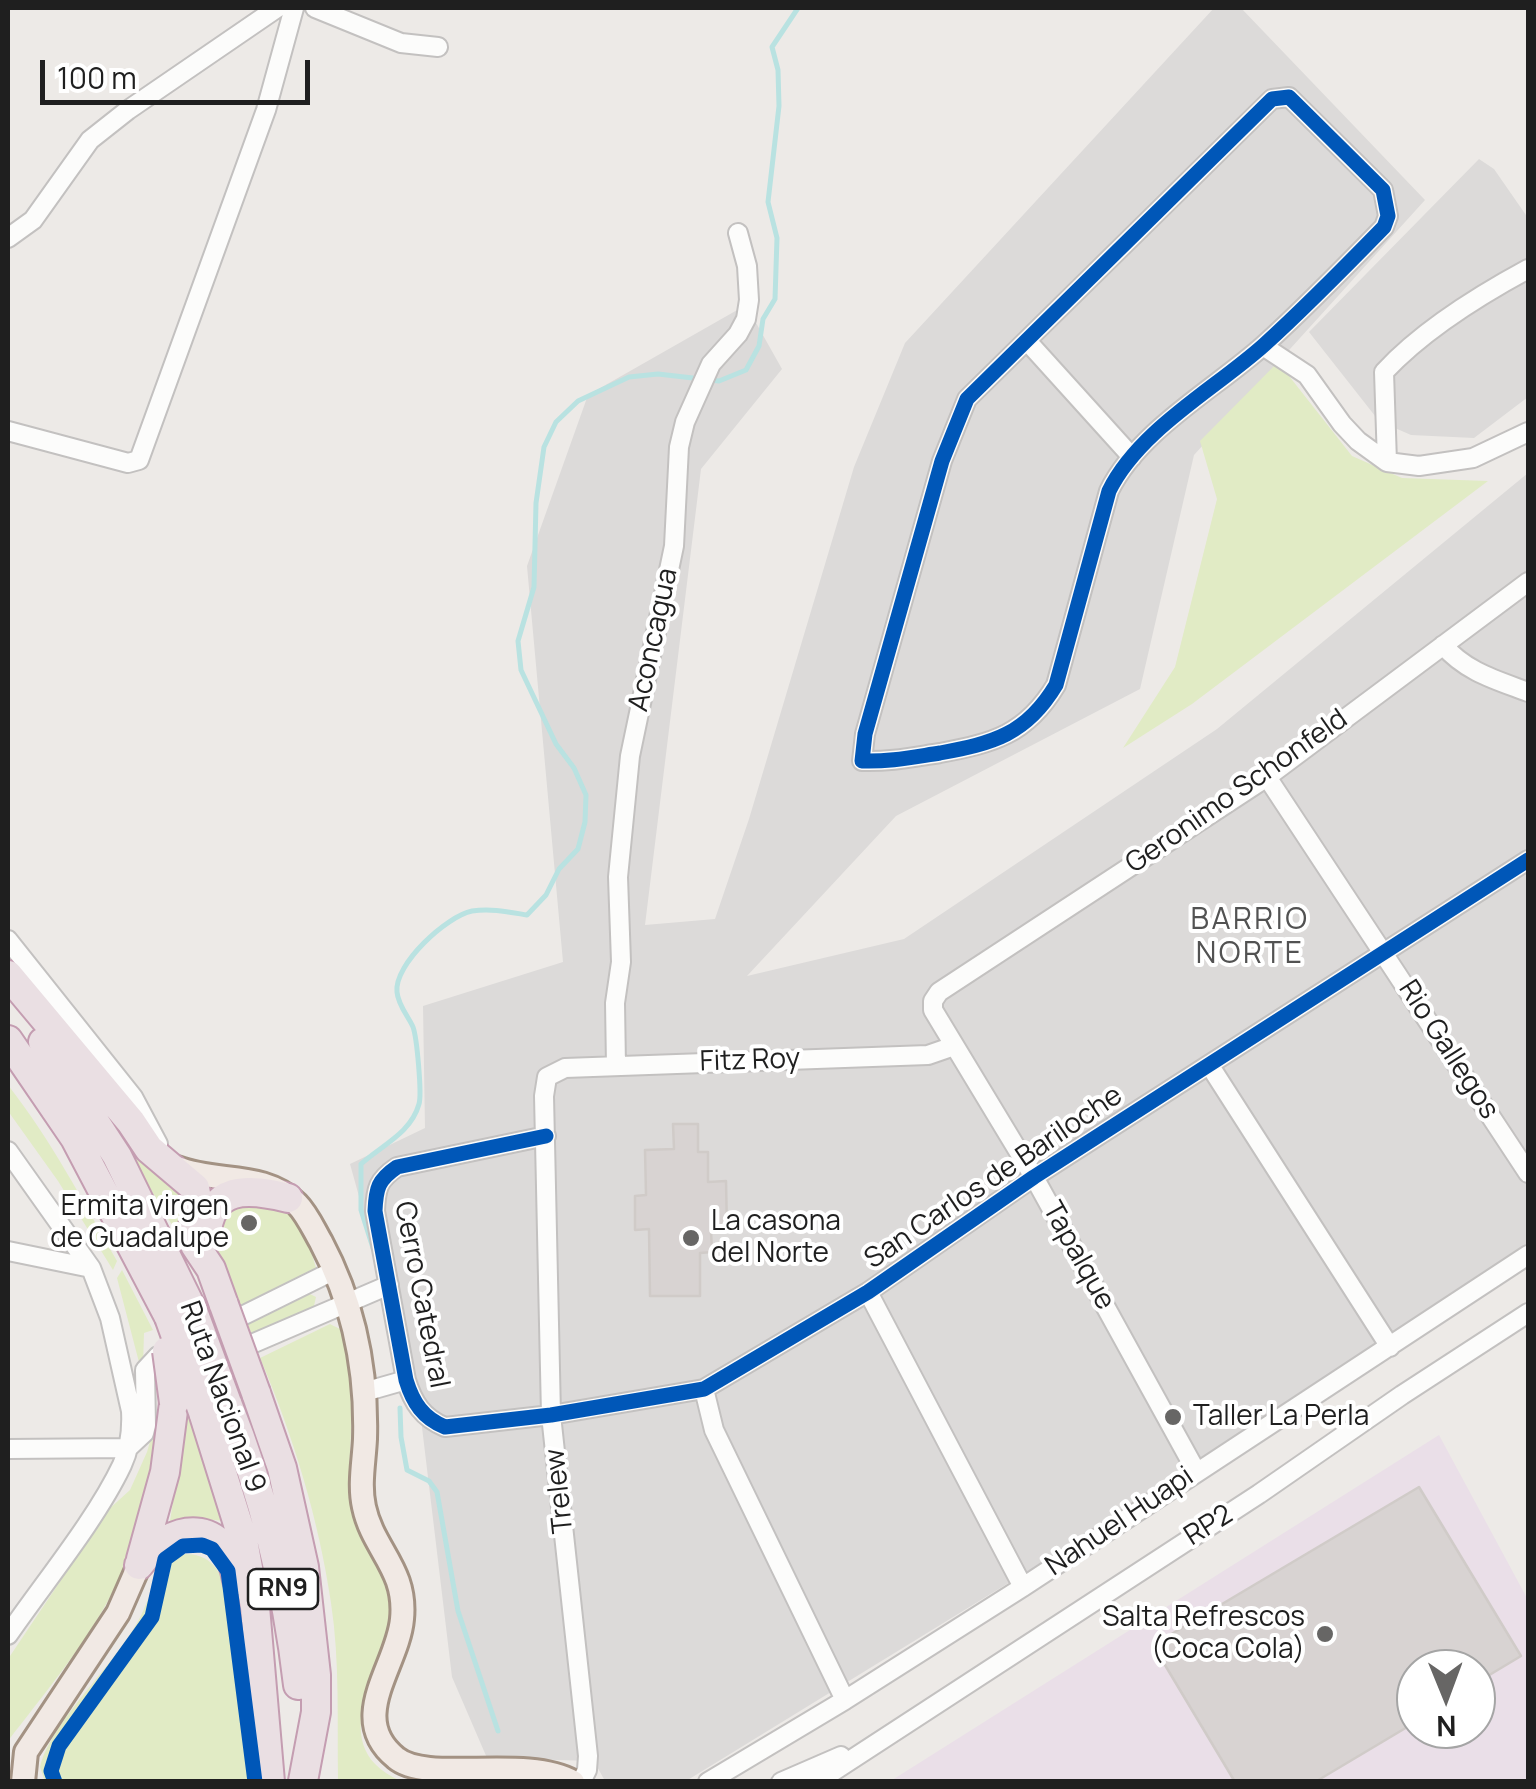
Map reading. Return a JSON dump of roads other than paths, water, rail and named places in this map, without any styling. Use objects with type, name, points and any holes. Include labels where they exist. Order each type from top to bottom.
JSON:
[{"type":"highway","points":[[8,975],[149,1149],[195,1188],[198,1205],[191,1234],[194,1245],[211,1269],[230,1312],[282,1468],[304,1567],[316,1675],[316,1712],[303,1782]]},
{"type":"highway","name":"Ruta Nacional 9","points":[[8,997],[97,1122],[143,1208],[170,1330]]},
{"type":"highway","name":"Ruta Nacional 9","points":[[8,1040],[75,1138],[170,1330],[215,1407],[245,1447],[283,1584],[302,1712],[303,1782]]},
{"type":"highway","points":[[211,1269],[207,1227],[218,1204],[236,1192],[250,1190],[288,1198]]},
{"type":"highway","points":[[139,1565],[165,1472],[170,1330]]},
{"type":"highway","name":"Ruta Nacional 9","points":[[215,1407],[255,1607],[269,1769]]},
{"type":"highway","points":[[139,1565],[162,1541],[192,1531],[217,1540],[227,1552],[235,1567],[252,1708],[269,1769]]},
{"type":"main road","points":[[168,1166],[204,1178],[256,1180],[288,1198],[307,1218],[348,1300],[364,1392],[364,1510],[372,1532],[394,1568],[403,1605],[398,1640],[374,1708],[380,1740],[396,1758],[412,1767],[514,1768],[558,1774],[577,1782]]},
{"type":"main road","points":[[18,1777],[38,1731],[113,1622],[139,1565]]},
{"type":"street","points":[[8,238],[33,220],[90,140],[277,8]]},
{"type":"street","points":[[8,431],[128,464],[139,460],[266,110],[294,8]]},
{"type":"street","points":[[315,8],[401,43],[438,48]]},
{"type":"street","points":[[1288,97],[1383,190],[1388,216],[1384,227],[1263,346],[1132,457],[1109,491],[1056,685],[1042,709],[989,744],[888,762],[862,761],[865,734],[942,461],[966,399],[1272,98],[1288,97]]},
{"type":"street","name":"Aconcagua","points":[[616,1066],[615,1003],[621,962],[618,877],[630,756],[674,546],[678,447],[711,364],[746,319],[748,266],[738,234]]},
{"type":"street","points":[[1387,462],[1384,372],[1398,357],[1493,288],[1528,269]]},
{"type":"street","points":[[1028,342],[1132,457]]},
{"type":"street","points":[[1263,346],[1308,374],[1342,424],[1387,462],[1419,466],[1472,458],[1528,432]]},
{"type":"street","name":"Geronimo Schonfeld","points":[[939,992],[1267,777],[1528,582]]},
{"type":"street","points":[[1443,646],[1472,671],[1528,692]]},
{"type":"street","name":"Rio Gallegos","points":[[1267,777],[1528,1173]]},
{"type":"street","name":"San Carlos de Bariloche","points":[[445,1427],[704,1390],[868,1292],[1034,1176],[1528,860]]},
{"type":"street","points":[[8,940],[133,1096],[168,1166]]},
{"type":"street","name":"Tapalque","points":[[939,992],[932,1010],[1034,1176],[1196,1471]]},
{"type":"street","name":"Fitz Roy","points":[[547,1078],[564,1068],[928,1055],[954,1046]]},
{"type":"street","points":[[1210,1066],[1390,1347]]},
{"type":"street","name":"Trelew","points":[[547,1078],[544,1096],[552,1414],[588,1756],[587,1770],[577,1782]]},
{"type":"street","name":"Cerro Catedral","points":[[445,1427],[432,1422],[412,1402],[376,1211],[376,1189],[381,1178],[397,1167],[546,1136]]},
{"type":"street","points":[[8,1151],[91,1268],[110,1318],[132,1425],[128,1448],[104,1495],[8,1636]]},
{"type":"street","points":[[8,1251],[91,1268]]},
{"type":"street","name":"Nahuel Huapi","points":[[708,1782],[1023,1587],[1528,1255]]},
{"type":"street","points":[[230,1312],[336,1270]]},
{"type":"street","points":[[247,1346],[389,1285]]},
{"type":"street","points":[[868,1292],[1023,1587]]},
{"type":"street","name":"RP2","points":[[817,1782],[1528,1313]]},
{"type":"street","points":[[8,1449],[128,1448],[144,1433],[148,1415],[145,1370],[170,1330]]},
{"type":"street","points":[[364,1392],[406,1380]]},
{"type":"street","points":[[704,1390],[714,1430],[845,1700]]},
{"type":"street","points":[[146,1400],[168,1395]]},
{"type":"street","name":"RP2","points":[[781,1782],[888,1736]]},
{"type":"waterway","points":[[373,1248],[361,1210],[361,1164],[403,1131],[420,1098],[415,1033],[397,992],[404,968],[436,931],[461,915],[486,910],[527,915],[578,849],[585,822],[586,795],[574,768],[556,744],[521,670],[518,641],[534,587],[536,503],[544,447],[556,422],[578,401],[629,377],[658,374],[719,381],[746,370],[759,346],[763,319],[775,299],[777,238],[768,202],[779,106],[778,70],[772,47],[798,8]]},
{"type":"waterway","points":[[400,1408],[407,1470],[429,1481],[437,1492],[458,1611],[498,1731]]},
{"type":"place","name":"Ermita virgen de Guadalupe","points":[[249,1223]]},
{"type":"place","name":"La casona del Norte","points":[[691,1238]]},
{"type":"place","name":"Taller La Perla","points":[[1173,1417]]},
{"type":"place","name":"Salta Refrescos (Coca Cola)","points":[[1325,1634]]},
{"type":"district","name":"BARRIO NORTE","points":[[1250,938]]}]
